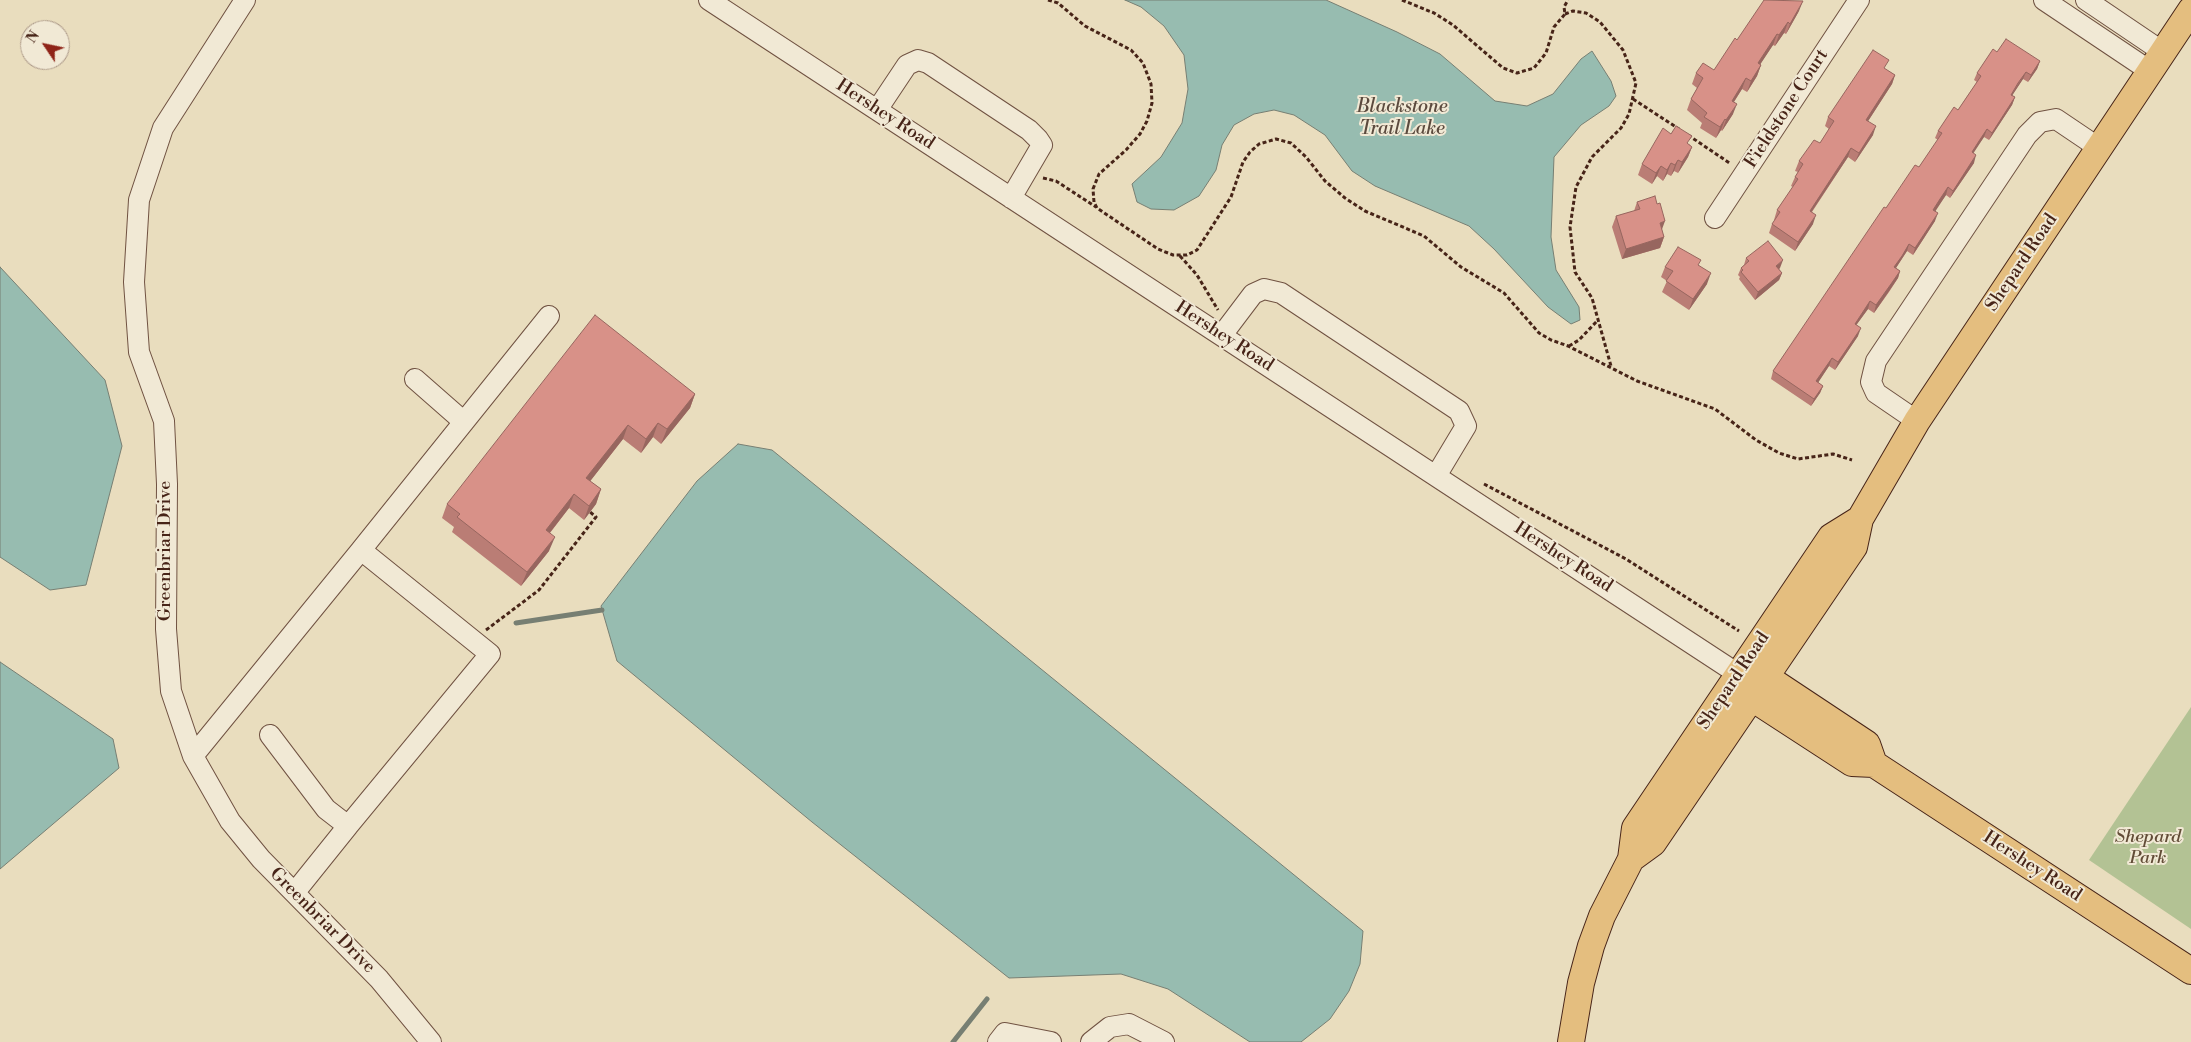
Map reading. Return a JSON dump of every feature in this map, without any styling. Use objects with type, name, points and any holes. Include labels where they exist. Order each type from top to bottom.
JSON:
[{"type":"main road","name":"Shepard Road","points":[[1631,858],[1653,843],[1854,547],[1860,519],[1917,421],[2191,10]]},
{"type":"main road","name":"Shepard Road","points":[[1570,1042],[1581,983],[1591,946],[1602,916],[1631,858],[1634,828],[1831,537],[1860,519]]},
{"type":"main road","name":"Hershey Road","points":[[1738,674],[1759,688],[1852,763],[1874,764],[2191,971]]},
{"type":"street","name":"Greenbriar Drive","points":[[245,0],[163,128],[139,200],[134,282],[139,352],[164,421],[167,484],[166,630],[171,691],[193,756],[230,821],[261,859],[379,979],[431,1042]]},
{"type":"street","name":"Fieldstone Court","points":[[1715,218],[1859,0]]},
{"type":"street","points":[[2044,0],[2156,61]]},
{"type":"street","points":[[2086,0],[2156,61]]},
{"type":"street","name":"Hershey Road","points":[[718,2],[877,110],[1738,674]]},
{"type":"street","points":[[877,110],[907,65],[918,60],[928,63],[1029,130],[1042,145],[1011,198]]},
{"type":"street","points":[[1917,421],[1876,393],[1871,382],[1876,362],[2027,135],[2040,122],[2056,119],[2099,148]]},
{"type":"street","points":[[1222,335],[1253,294],[1264,290],[1281,293],[1460,412],[1466,426],[1436,476]]},
{"type":"street","points":[[193,756],[549,316]]},
{"type":"street","points":[[415,379],[464,422]]},
{"type":"street","points":[[295,892],[490,654],[361,550]]},
{"type":"street","points":[[270,734],[326,809],[348,826]]},
{"type":"street","points":[[1091,1042],[1110,1027],[1129,1024],[1164,1042]]},
{"type":"street","points":[[998,1042],[1005,1033],[1051,1042]]},
{"type":"path","points":[[1048,0],[1058,3],[1085,26],[1131,50],[1143,63],[1151,84],[1152,103],[1147,121],[1140,134],[1126,150],[1099,174],[1093,189],[1094,202],[1097,208]]},
{"type":"path","points":[[1402,0],[1434,13],[1453,25],[1503,68],[1517,74],[1534,68],[1546,53],[1554,28],[1565,14],[1573,11],[1586,13],[1600,22],[1613,36],[1630,66],[1636,83],[1634,99],[1629,114],[1621,128],[1583,170],[1576,187],[1570,227],[1576,272],[1592,298],[1611,366]]},
{"type":"path","points":[[1565,14],[1564,6],[1568,0]]},
{"type":"path","points":[[1634,99],[1744,173]]},
{"type":"path","points":[[1024,176],[1056,181],[1158,249],[1172,255],[1187,255],[1197,250],[1231,197],[1243,162],[1250,152],[1259,144],[1276,139],[1292,144],[1306,157],[1325,181],[1344,198],[1365,211],[1424,236],[1461,267],[1504,293],[1539,333],[1551,340],[1611,366],[1637,381],[1715,409],[1756,440],[1779,453],[1798,459],[1833,454],[1852,460]]},
{"type":"path","points":[[1568,346],[1579,340],[1598,320]]},
{"type":"path","points":[[473,639],[539,590],[596,517],[590,512]]},
{"type":"green space","name":"Shepard Park","points":[[2191,707],[2191,929],[2089,860]]},
{"type":"water","name":"Blackstone Trail Lake","points":[[1125,0],[1326,0],[1440,54],[1495,101],[1527,106],[1553,94],[1581,59],[1592,51],[1611,81],[1616,96],[1609,106],[1581,125],[1554,157],[1551,237],[1556,270],[1579,307],[1580,320],[1571,324],[1548,307],[1494,249],[1469,226],[1375,186],[1352,171],[1325,135],[1294,115],[1274,110],[1254,114],[1234,125],[1222,145],[1216,170],[1199,196],[1174,210],[1151,209],[1137,202],[1132,184],[1161,157],[1182,123],[1188,89],[1184,55],[1164,26],[1141,7]]},
{"type":"water","points":[[0,267],[105,380],[122,446],[86,585],[50,590],[0,557]]},
{"type":"water","points":[[738,444],[772,450],[1363,931],[1360,964],[1349,991],[1330,1019],[1301,1042],[1250,1042],[1168,989],[1121,974],[1009,978],[812,822],[617,661],[601,606],[697,481]]},
{"type":"water","points":[[0,662],[113,739],[119,768],[0,869]]},
{"type":"building","points":[[1764,0],[1803,1],[1790,24],[1788,22],[1779,35],[1777,34],[1758,63],[1761,65],[1751,81],[1746,78],[1732,101],[1737,104],[1720,127],[1704,117],[1707,113],[1691,99],[1703,78],[1696,73],[1703,63],[1714,70],[1735,38],[1737,40]]},
{"type":"building","points":[[2006,39],[2040,61],[2031,75],[2026,72],[2018,83],[2011,95],[2015,97],[1992,133],[1987,129],[1972,152],[1976,155],[1953,191],[1948,187],[1933,210],[1938,213],[1915,248],[1909,244],[1894,267],[1900,271],[1891,284],[1876,305],[1870,301],[1855,324],[1861,328],[1838,362],[1832,358],[1816,381],[1823,386],[1814,399],[1773,371],[1884,207],[1886,208],[1915,165],[1919,167],[1942,133],[1938,131],[1954,107],[1958,110],[1981,76],[1977,73],[1993,49],[1997,52]]},
{"type":"building","points":[[1873,50],[1889,60],[1884,68],[1895,75],[1866,120],[1876,126],[1859,153],[1851,148],[1810,211],[1816,215],[1798,242],[1772,224],[1780,212],[1777,210],[1798,179],[1795,177],[1803,164],[1799,161],[1814,140],[1820,143],[1834,121],[1828,117]]},
{"type":"building","points":[[1676,126],[1692,136],[1687,143],[1692,147],[1682,162],[1678,160],[1675,165],[1671,163],[1667,170],[1661,166],[1656,173],[1642,164],[1663,128],[1671,134]]},
{"type":"building","points":[[1655,196],[1657,204],[1660,203],[1665,221],[1660,223],[1664,237],[1626,249],[1616,216],[1640,209],[1637,202]]},
{"type":"building","points":[[1768,241],[1783,260],[1776,266],[1782,273],[1758,292],[1741,272],[1743,270],[1741,268],[1749,261],[1746,258]]},
{"type":"building","points":[[1678,247],[1701,260],[1698,265],[1711,273],[1693,299],[1666,281],[1673,271],[1665,267]]},
{"type":"building","points":[[595,315],[695,394],[667,429],[658,423],[646,439],[628,425],[586,478],[601,489],[589,506],[574,494],[546,530],[555,537],[527,572],[457,517],[460,514],[447,504]]},
{"type":"waterway","points":[[516,623],[602,610]]},
{"type":"waterway","points":[[953,1042],[987,999]]}]
